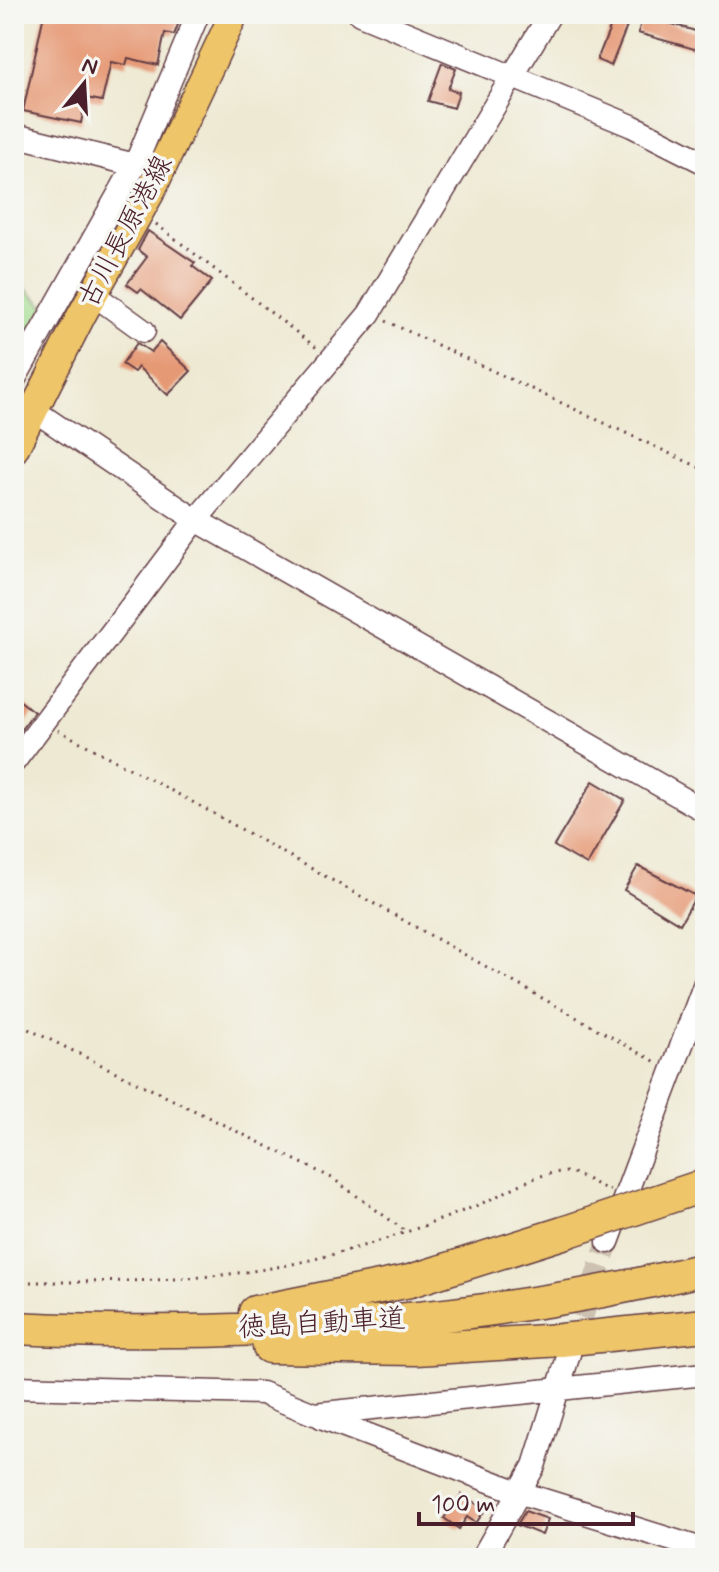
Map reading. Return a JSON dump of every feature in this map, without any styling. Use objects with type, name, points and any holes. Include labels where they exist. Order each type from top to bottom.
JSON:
[{"type":"highway","points":[[154,1332],[410,1281],[705,1185]]},
{"type":"highway","name":"徳島自動車道","points":[[628,1285],[705,1261]]},
{"type":"highway","name":"徳島自動車道","points":[[14,1328],[154,1332],[369,1324],[488,1310],[705,1269]]},
{"type":"highway","points":[[81,1331],[249,1346],[416,1349],[561,1340],[705,1325]]},
{"type":"main road","name":"古川長原港線","points":[[22,427],[140,212],[234,14]]},
{"type":"street","points":[[14,380],[135,165],[198,14]]},
{"type":"street","points":[[360,14],[515,75],[632,126],[705,163]]},
{"type":"street","points":[[14,762],[196,520],[369,314],[550,14]]},
{"type":"street","points":[[14,135],[114,157],[135,165]]},
{"type":"street","points":[[93,294],[144,331]]},
{"type":"street","points":[[22,427],[196,520],[705,811]]},
{"type":"street","points":[[608,1242],[705,983]]},
{"type":"street","points":[[482,1558],[521,1493],[569,1354]]},
{"type":"street","points":[[314,1414],[705,1374]]},
{"type":"street","points":[[14,1387],[262,1393],[521,1493],[705,1550]]},
{"type":"path","points":[[140,212],[332,360]]},
{"type":"path","points":[[369,314],[705,470]]},
{"type":"path","points":[[44,723],[214,814],[673,1072]]},
{"type":"path","points":[[14,1022],[332,1178],[404,1230]]},
{"type":"path","points":[[14,1282],[216,1276],[308,1260],[478,1205],[546,1174],[569,1172],[605,1188],[626,1193]]},
{"type":"green space","points":[[14,278],[45,307],[14,360]]},
{"type":"building","points":[[44,14],[182,14],[174,35],[165,33],[158,65],[128,58],[126,65],[111,62],[102,101],[86,98],[81,123],[23,111]]},
{"type":"building","points":[[643,15],[705,34],[705,52],[638,33]]},
{"type":"building","points":[[614,18],[628,24],[611,66],[597,60]]},
{"type":"building","points":[[442,63],[456,69],[448,89],[459,92],[454,108],[428,101]]},
{"type":"building","points":[[148,231],[195,263],[192,266],[212,281],[180,320],[141,289],[138,292],[127,284],[147,257],[138,250]]},
{"type":"building","points":[[160,342],[191,371],[168,395],[138,367],[134,372],[122,364],[137,343],[151,352]]},
{"type":"building","points":[[14,696],[34,712],[14,739]]},
{"type":"building","points":[[593,781],[625,800],[587,865],[554,846]]},
{"type":"building","points":[[638,866],[696,896],[680,924],[624,890]]},
{"type":"building","points":[[462,1494],[485,1510],[476,1523],[467,1517],[459,1529],[444,1518]]},
{"type":"building","points":[[525,1511],[548,1519],[542,1535],[517,1525]]},
{"type":"waterway","points":[[14,396],[19,386]]},
{"type":"tunnel","points":[[571,1349],[608,1242]]}]
